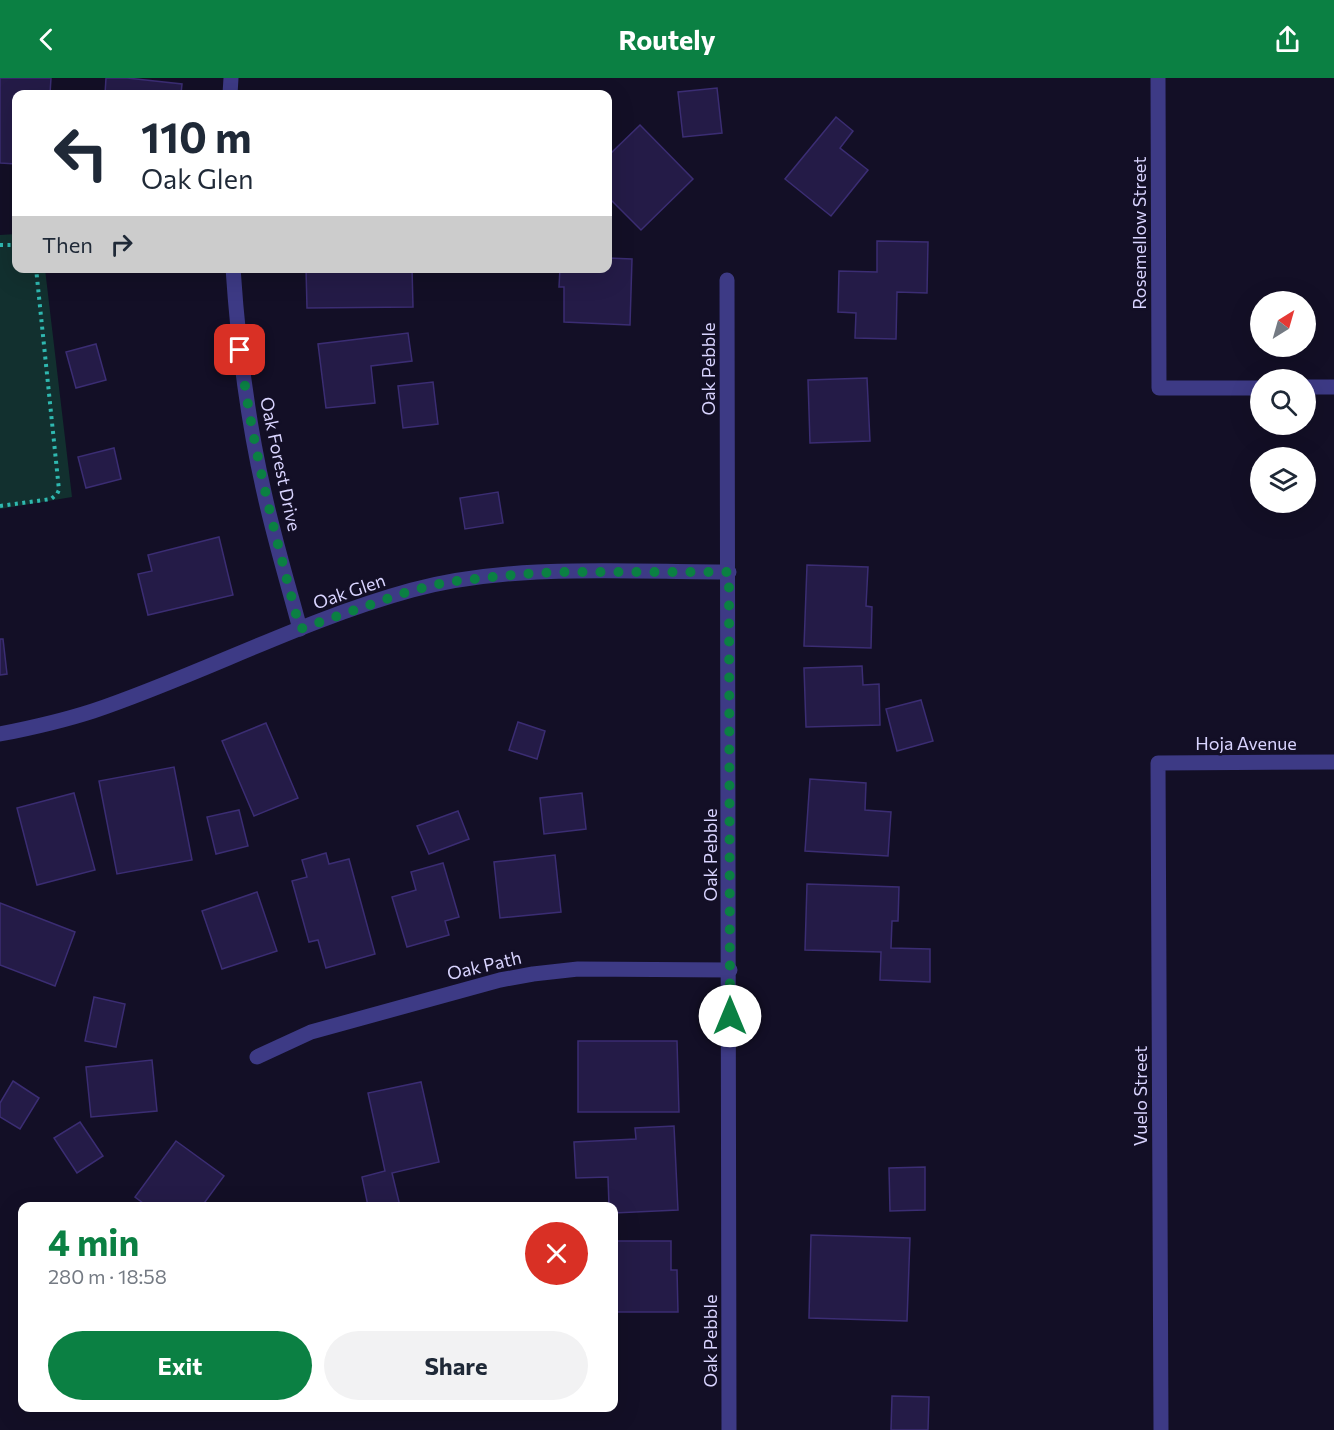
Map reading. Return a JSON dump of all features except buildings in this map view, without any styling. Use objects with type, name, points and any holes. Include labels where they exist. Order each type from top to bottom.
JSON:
[{"type":"street","name":"Rosemellow Street","points":[[1158,78],[1159,388],[1250,388]]},
{"type":"street","name":"Oak Forest Drive","points":[[233,273],[243,371],[255,450],[300,629]]},
{"type":"street","name":"Oak Pebble","points":[[727,280],[729,1430]]},
{"type":"street","points":[[1316,387],[1334,387]]},
{"type":"street","name":"Oak Glen","points":[[0,734],[42,726],[91,712],[152,690],[300,629],[379,601],[447,582],[482,577],[552,573],[729,572]]},
{"type":"street","name":"Hoja Avenue","points":[[1158,763],[1334,762]]},
{"type":"street","name":"Vuelo Street","points":[[1158,763],[1161,1430]]},
{"type":"street","name":"Oak Path","points":[[257,1056],[311,1032],[500,980],[578,969],[730,970]]},
{"type":"path","points":[[0,506],[51,499],[59,490],[37,273]]},
{"type":"green space","points":[[12,234],[12,273],[45,273],[72,497],[0,509],[0,235]]},
{"type":"route","points":[[240,350],[248,411],[264,493],[300,629],[410,591],[482,577],[562,572],[729,572],[730,1016]]}]
